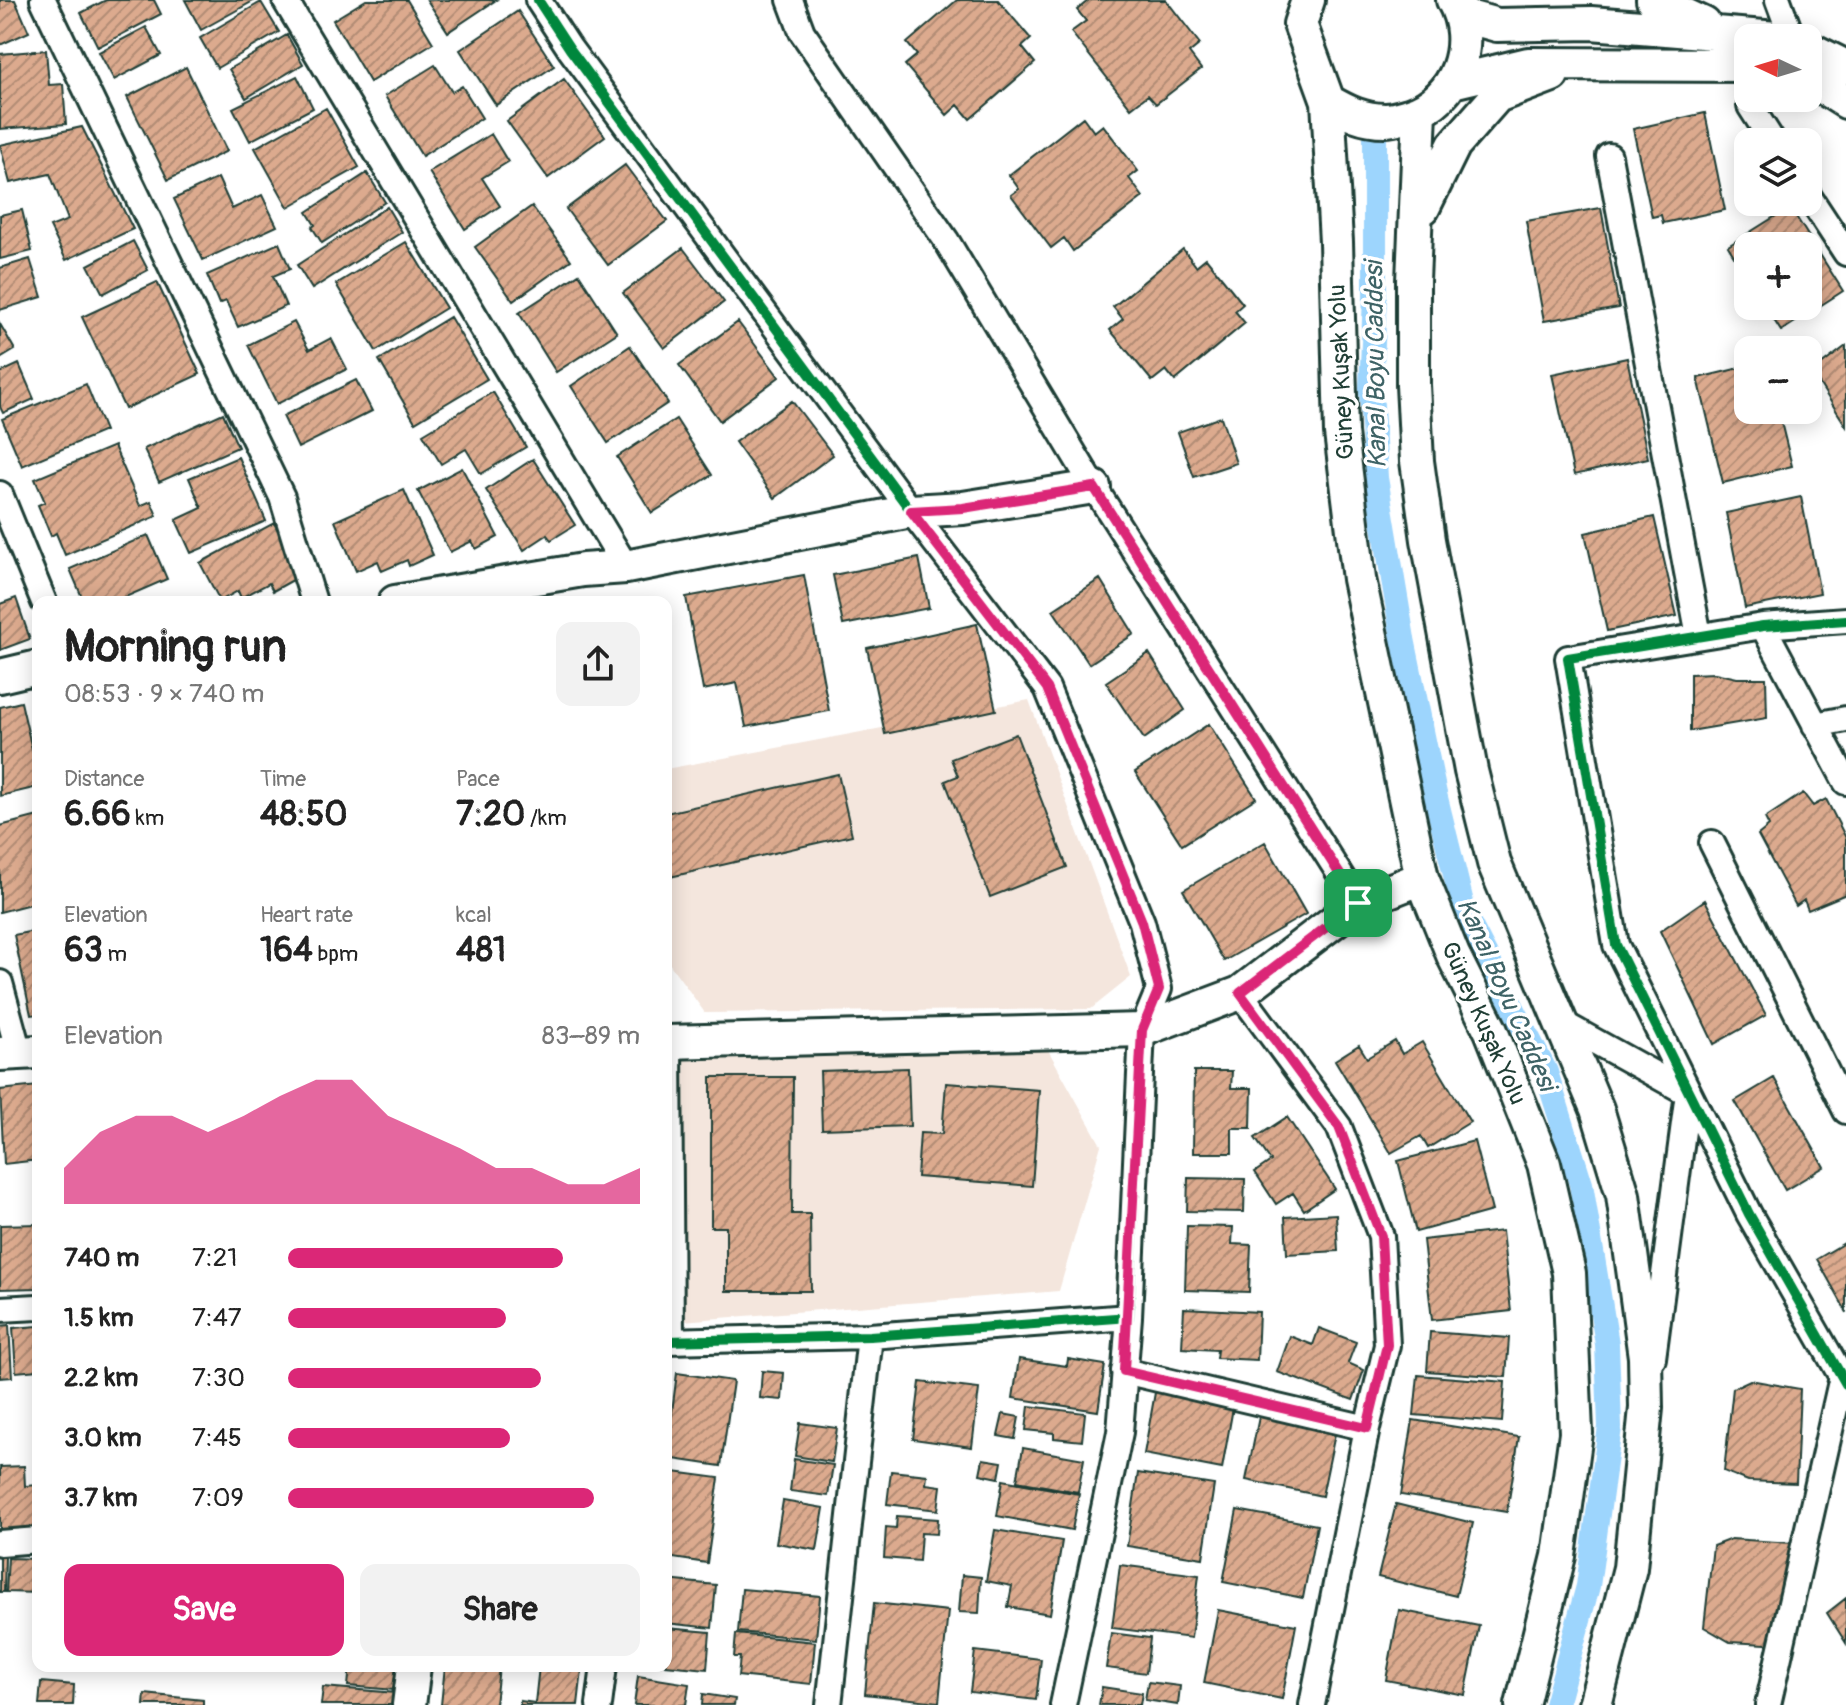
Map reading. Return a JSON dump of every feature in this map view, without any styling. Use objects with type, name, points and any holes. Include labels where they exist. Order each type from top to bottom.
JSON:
[{"type":"main road","points":[[1653,0],[1722,32]]},
{"type":"main road","name":"Güney Kuşak Yolu","points":[[1300,8],[1328,101],[1336,242],[1341,433],[1359,579],[1422,878],[1453,955],[1491,1031],[1544,1164],[1569,1273],[1576,1433],[1559,1556],[1522,1705]]},
{"type":"main road","points":[[1457,8],[1497,25],[1591,23],[1734,33]]},
{"type":"main road","points":[[1328,101],[1356,117],[1389,121],[1420,111],[1438,99],[1452,82],[1462,61],[1465,38],[1457,8]]},
{"type":"main road","points":[[1822,55],[1846,68]]},
{"type":"main road","points":[[1452,82],[1528,64],[1734,65]]},
{"type":"main road","points":[[1415,223],[1454,145],[1497,96],[1581,64]]},
{"type":"main road","points":[[1822,87],[1846,102]]},
{"type":"main road","points":[[1420,111],[1413,385],[1417,461],[1428,540],[1471,771],[1494,863],[1597,1109],[1623,1195],[1645,1357],[1646,1408],[1630,1568],[1595,1705]]},
{"type":"main road","points":[[430,596],[583,570],[626,567],[911,511],[963,508],[1094,487]]},
{"type":"main road","points":[[0,676],[32,668]]},
{"type":"main road","points":[[672,1042],[1142,1030],[1240,993],[1358,903],[1422,878]]},
{"type":"main road","points":[[409,1705],[413,1672]]},
{"type":"street","points":[[43,0],[282,497],[312,596]]},
{"type":"street","points":[[285,0],[626,567]]},
{"type":"street","points":[[538,0],[570,49],[911,511],[1047,688],[1142,922],[1159,989],[1142,1030],[1129,1317],[1120,1432],[1063,1705]]},
{"type":"street","points":[[790,0],[802,32],[946,240],[1094,487],[1358,903]]},
{"type":"street","points":[[1778,0],[1787,24]]},
{"type":"street","points":[[1822,69],[1846,68]]},
{"type":"street","points":[[1609,156],[1699,636]]},
{"type":"street","points":[[1822,216],[1846,253]]},
{"type":"street","points":[[0,494],[42,596]]},
{"type":"street","points":[[1768,1705],[1844,1380],[1749,1214],[1616,945],[1568,658],[1763,626],[1846,620]]},
{"type":"street","points":[[1763,626],[1846,782]]},
{"type":"street","points":[[1815,725],[1846,719]]},
{"type":"street","points":[[1712,843],[1846,1111]]},
{"type":"street","points":[[0,983],[19,1053]]},
{"type":"street","points":[[1240,993],[1339,1127],[1381,1236],[1387,1345],[1367,1428],[1312,1705]]},
{"type":"street","points":[[1560,1022],[1688,1093]]},
{"type":"street","points":[[1646,1408],[1688,1093]]},
{"type":"street","points":[[0,1309],[32,1307]]},
{"type":"street","points":[[672,1341],[870,1336],[1129,1317]]},
{"type":"street","points":[[829,1705],[870,1336]]},
{"type":"street","points":[[1124,1371],[1367,1428]]},
{"type":"street","points":[[0,1543],[32,1540]]},
{"type":"street","points":[[599,1705],[603,1672]]},
{"type":"shaded area","points":[[1029,700],[1131,977],[1091,1009],[705,1013],[672,967],[672,768]]},
{"type":"shaded area","points":[[1043,1041],[1101,1145],[1059,1291],[682,1321],[684,1054]]},
{"type":"building","points":[[0,0],[15,0],[29,32],[0,45]]},
{"type":"building","points":[[106,0],[154,0],[161,14],[98,47],[81,13]]},
{"type":"building","points":[[185,0],[255,0],[201,30]]},
{"type":"building","points":[[366,0],[407,0],[433,43],[370,82],[333,20]]},
{"type":"building","points":[[427,0],[496,0],[448,32]]},
{"type":"building","points":[[957,0],[998,0],[1031,39],[1022,47],[1035,63],[970,119],[958,105],[947,115],[905,65],[917,55],[907,43]]},
{"type":"building","points":[[1089,0],[1166,0],[1200,44],[1189,53],[1201,69],[1156,104],[1148,95],[1131,108],[1071,32],[1086,21],[1077,10]]},
{"type":"building","points":[[261,2],[279,32],[217,68],[200,38]]},
{"type":"building","points":[[518,11],[554,66],[496,105],[460,50]]},
{"type":"building","points":[[146,27],[161,55],[114,80],[99,52]]},
{"type":"building","points":[[287,35],[303,64],[246,98],[229,69]]},
{"type":"building","points":[[46,50],[49,85],[63,84],[66,124],[0,129],[0,54]]},
{"type":"building","points":[[435,65],[452,92],[462,86],[482,118],[422,156],[385,96]]},
{"type":"building","points":[[186,67],[227,151],[168,180],[127,97]]},
{"type":"building","points":[[297,76],[313,108],[250,141],[233,108]]},
{"type":"building","points":[[564,79],[605,136],[548,178],[507,121]]},
{"type":"building","points":[[326,108],[359,167],[288,207],[255,148]]},
{"type":"building","points":[[1705,113],[1725,210],[1663,223],[1661,215],[1652,217],[1633,129]]},
{"type":"building","points":[[1083,117],[1094,132],[1103,125],[1138,171],[1129,178],[1143,197],[1073,251],[1064,238],[1051,248],[1011,195],[1019,189],[1009,175]]},
{"type":"building","points":[[82,127],[133,229],[66,260],[50,227],[68,220],[50,174],[10,183],[0,145]]},
{"type":"building","points":[[491,134],[508,162],[482,178],[500,206],[465,229],[429,172]]},
{"type":"building","points":[[625,165],[667,221],[608,265],[566,209]]},
{"type":"building","points":[[367,173],[385,202],[322,243],[307,212]]},
{"type":"building","points":[[218,178],[232,209],[262,195],[277,226],[203,260],[174,199]]},
{"type":"building","points":[[532,206],[571,260],[513,301],[475,247]]},
{"type":"building","points":[[387,207],[402,232],[312,289],[297,265]]},
{"type":"building","points":[[1601,208],[1619,308],[1544,321],[1526,221]]},
{"type":"building","points":[[22,210],[32,251],[0,259],[0,215]]},
{"type":"building","points":[[1776,216],[1796,216],[1806,232],[1750,232]]},
{"type":"building","points":[[133,241],[148,270],[103,294],[88,265]]},
{"type":"building","points":[[406,242],[446,308],[376,351],[336,284]]},
{"type":"building","points":[[1734,242],[1734,256],[1728,246]]},
{"type":"building","points":[[279,243],[290,269],[273,276],[286,306],[238,327],[226,301],[219,304],[207,275]]},
{"type":"building","points":[[683,248],[724,302],[664,348],[623,293]]},
{"type":"building","points":[[1183,249],[1196,266],[1206,258],[1243,304],[1235,311],[1245,323],[1175,381],[1166,370],[1152,381],[1110,330],[1123,319],[1113,307]]},
{"type":"building","points":[[1822,258],[1843,291],[1822,305]]},
{"type":"building","points":[[30,259],[42,297],[0,310],[0,268]]},
{"type":"building","points":[[579,274],[617,333],[556,372],[519,313]]},
{"type":"building","points":[[157,282],[200,374],[125,409],[82,317]]},
{"type":"building","points":[[450,317],[487,379],[415,422],[379,360]]},
{"type":"building","points":[[1774,320],[1798,320],[1781,331]]},
{"type":"building","points":[[294,322],[309,350],[331,338],[347,369],[277,404],[248,345]]},
{"type":"building","points":[[738,322],[779,377],[720,421],[679,365]]},
{"type":"building","points":[[0,324],[15,350],[0,359]]},
{"type":"building","points":[[630,346],[668,403],[608,443],[571,386]]},
{"type":"building","points":[[1846,346],[1846,426],[1822,388],[1822,364]]},
{"type":"building","points":[[1627,358],[1648,458],[1574,475],[1552,374]]},
{"type":"building","points":[[19,364],[34,399],[3,413],[0,407],[0,373]]},
{"type":"building","points":[[1734,369],[1734,424],[1782,424],[1792,466],[1723,483],[1698,378]]},
{"type":"building","points":[[356,380],[372,411],[298,448],[283,416]]},
{"type":"building","points":[[86,384],[105,431],[22,466],[2,419]]},
{"type":"building","points":[[493,392],[526,447],[481,474],[466,449],[441,464],[423,434]]},
{"type":"building","points":[[792,401],[833,455],[775,498],[735,442]]},
{"type":"building","points":[[223,413],[238,447],[159,482],[144,449]]},
{"type":"building","points":[[1221,417],[1236,463],[1194,477],[1178,432]]},
{"type":"building","points":[[676,419],[712,475],[652,513],[617,457]]},
{"type":"building","points":[[114,446],[140,506],[151,501],[157,516],[65,555],[56,533],[51,536],[38,505],[45,502],[35,479]]},
{"type":"building","points":[[238,457],[266,521],[191,553],[176,520],[202,508],[189,478]]},
{"type":"building","points":[[533,459],[575,525],[551,540],[547,535],[524,550],[486,490]]},
{"type":"building","points":[[462,468],[498,537],[476,549],[472,541],[450,552],[418,491]]},
{"type":"building","points":[[404,490],[433,555],[409,566],[407,560],[382,571],[378,561],[356,571],[335,521]]},
{"type":"building","points":[[1801,497],[1820,593],[1745,608],[1726,513]]},
{"type":"building","points":[[1654,517],[1677,616],[1607,631],[1585,533]]},
{"type":"building","points":[[274,523],[302,575],[273,591],[269,583],[245,596],[240,596],[238,591],[229,596],[217,596],[200,563]]},
{"type":"building","points":[[148,535],[167,579],[128,596],[81,596],[70,569]]},
{"type":"building","points":[[919,558],[929,608],[843,625],[833,575]]},
{"type":"building","points":[[804,575],[829,711],[746,727],[737,683],[703,690],[686,597]]},
{"type":"building","points":[[1100,579],[1134,634],[1089,664],[1053,610]]},
{"type":"building","points":[[16,598],[30,639],[0,650],[0,604]]},
{"type":"building","points":[[977,624],[996,710],[885,734],[867,648]]},
{"type":"building","points":[[1149,653],[1185,710],[1144,739],[1106,682]]},
{"type":"building","points":[[1715,673],[1737,678],[1766,678],[1767,718],[1690,731],[1690,674]]},
{"type":"building","points":[[21,702],[32,749],[32,788],[0,796],[0,707]]},
{"type":"building","points":[[1209,724],[1256,798],[1182,845],[1135,772]]},
{"type":"building","points":[[1016,734],[1067,867],[990,897],[945,781],[958,776],[951,759]]},
{"type":"building","points":[[838,774],[852,835],[672,877],[672,812]]},
{"type":"building","points":[[1803,793],[1813,806],[1826,799],[1846,838],[1846,894],[1808,910],[1804,900],[1796,906],[1758,835],[1769,826],[1765,818]]},
{"type":"building","points":[[32,818],[32,904],[0,912],[0,826]]},
{"type":"building","points":[[1265,842],[1306,914],[1224,961],[1183,890]]},
{"type":"building","points":[[1705,900],[1766,1015],[1714,1044],[1660,931]]},
{"type":"building","points":[[32,931],[32,1015],[31,1015],[14,935]]},
{"type":"building","points":[[1395,1041],[1402,1054],[1422,1042],[1470,1122],[1428,1148],[1421,1136],[1391,1153],[1335,1060],[1359,1045],[1367,1058]]},
{"type":"building","points":[[908,1068],[910,1126],[822,1129],[820,1071]]},
{"type":"building","points":[[1194,1071],[1232,1071],[1231,1088],[1252,1088],[1251,1128],[1232,1128],[1232,1153],[1193,1153]]},
{"type":"building","points":[[711,1077],[793,1077],[792,1214],[810,1214],[811,1291],[726,1291],[726,1227],[711,1227]]},
{"type":"building","points":[[1774,1078],[1824,1167],[1785,1190],[1735,1101]]},
{"type":"building","points":[[946,1083],[1039,1090],[1032,1186],[917,1177],[920,1133],[942,1134]]},
{"type":"building","points":[[32,1087],[32,1161],[4,1164],[0,1090]]},
{"type":"building","points":[[1287,1117],[1335,1189],[1304,1210],[1293,1193],[1276,1204],[1255,1172],[1271,1161],[1255,1138]]},
{"type":"building","points":[[1474,1141],[1492,1211],[1416,1232],[1398,1161]]},
{"type":"building","points":[[1188,1178],[1245,1179],[1244,1212],[1187,1211]]},
{"type":"building","points":[[1336,1214],[1338,1251],[1287,1254],[1285,1217]]},
{"type":"building","points":[[32,1224],[32,1288],[0,1289],[0,1225]]},
{"type":"building","points":[[1187,1226],[1233,1227],[1232,1244],[1251,1245],[1249,1292],[1185,1290]]},
{"type":"building","points":[[1502,1231],[1511,1311],[1432,1320],[1423,1240]]},
{"type":"building","points":[[1846,1242],[1846,1311],[1817,1259]]},
{"type":"building","points":[[1184,1308],[1259,1312],[1257,1360],[1216,1358],[1217,1350],[1182,1348]]},
{"type":"building","points":[[9,1325],[12,1377],[0,1378],[0,1326]]},
{"type":"building","points":[[32,1326],[32,1371],[16,1372],[13,1328]]},
{"type":"building","points":[[1319,1328],[1356,1342],[1348,1363],[1364,1370],[1353,1400],[1277,1372],[1290,1336],[1313,1345]]},
{"type":"building","points":[[1430,1332],[1509,1338],[1506,1377],[1427,1371]]},
{"type":"building","points":[[1019,1359],[1067,1366],[1068,1359],[1105,1365],[1098,1411],[1013,1398]]},
{"type":"building","points":[[762,1371],[784,1373],[782,1400],[760,1398]]},
{"type":"building","points":[[677,1373],[733,1381],[721,1466],[672,1459],[672,1412]]},
{"type":"building","points":[[1418,1375],[1505,1382],[1502,1422],[1414,1415]]},
{"type":"building","points":[[1750,1380],[1800,1389],[1796,1483],[1748,1481],[1724,1471],[1733,1388]]},
{"type":"building","points":[[920,1382],[979,1389],[972,1447],[913,1439]]},
{"type":"building","points":[[1156,1387],[1234,1402],[1222,1469],[1144,1454]]},
{"type":"building","points":[[1029,1406],[1085,1413],[1082,1441],[1054,1438],[1054,1433],[1026,1430]]},
{"type":"building","points":[[1260,1412],[1336,1429],[1322,1496],[1246,1480]]},
{"type":"building","points":[[1003,1414],[1019,1417],[1015,1439],[998,1436]]},
{"type":"building","points":[[1413,1420],[1519,1437],[1507,1512],[1401,1495]]},
{"type":"building","points":[[800,1423],[837,1428],[832,1462],[795,1456]]},
{"type":"building","points":[[1023,1448],[1084,1459],[1078,1492],[1017,1481]]},
{"type":"building","points":[[794,1459],[833,1465],[828,1496],[790,1491]]},
{"type":"building","points":[[983,1459],[1002,1462],[999,1478],[980,1474]]},
{"type":"building","points":[[24,1466],[25,1486],[32,1485],[32,1533],[0,1535],[0,1467]]},
{"type":"building","points":[[891,1471],[927,1475],[926,1484],[941,1486],[938,1510],[887,1504]]},
{"type":"building","points":[[672,1472],[719,1478],[707,1563],[672,1558]]},
{"type":"building","points":[[1138,1473],[1214,1485],[1203,1558],[1127,1546]]},
{"type":"building","points":[[1003,1480],[1079,1494],[1072,1530],[997,1516]]},
{"type":"building","points":[[783,1501],[824,1508],[817,1550],[776,1543]]},
{"type":"building","points":[[1396,1504],[1473,1523],[1456,1596],[1378,1577]]},
{"type":"building","points":[[1237,1510],[1317,1525],[1303,1598],[1223,1582]]},
{"type":"building","points":[[897,1516],[938,1519],[937,1534],[921,1533],[919,1561],[884,1558],[886,1527],[896,1528]]},
{"type":"building","points":[[995,1530],[1062,1541],[1050,1614],[1008,1607],[1012,1586],[986,1581]]},
{"type":"building","points":[[1731,1539],[1792,1543],[1783,1645],[1730,1642],[1704,1627],[1713,1546]]},
{"type":"building","points":[[0,1557],[5,1557],[4,1592],[0,1592]]},
{"type":"building","points":[[8,1558],[32,1559],[32,1593],[6,1592]]},
{"type":"building","points":[[1120,1565],[1199,1575],[1191,1638],[1112,1628]]},
{"type":"building","points":[[962,1575],[981,1577],[979,1613],[959,1612]]},
{"type":"building","points":[[672,1581],[716,1585],[712,1628],[672,1624]]},
{"type":"building","points":[[742,1589],[820,1596],[816,1639],[738,1632]]},
{"type":"building","points":[[1846,1598],[1846,1643],[1827,1613]]},
{"type":"building","points":[[874,1603],[948,1611],[939,1702],[865,1694]]},
{"type":"building","points":[[1218,1610],[1296,1625],[1282,1699],[1204,1683]]},
{"type":"building","points":[[1399,1610],[1479,1626],[1465,1695],[1386,1680]]},
{"type":"building","points":[[672,1629],[710,1632],[707,1669],[672,1666]]},
{"type":"building","points":[[1111,1633],[1150,1638],[1146,1673],[1106,1668]]},
{"type":"building","points":[[736,1634],[815,1642],[811,1684],[738,1676],[740,1657],[734,1657]]},
{"type":"building","points":[[975,1651],[1041,1659],[1036,1700],[970,1692]]},
{"type":"building","points":[[349,1672],[396,1672],[395,1690],[348,1686]]},
{"type":"building","points":[[444,1672],[498,1672],[495,1705],[441,1705]]},
{"type":"building","points":[[538,1672],[582,1672],[578,1705],[520,1705],[520,1701],[535,1703]]},
{"type":"building","points":[[638,1676],[689,1684],[686,1705],[634,1705]]},
{"type":"building","points":[[41,1682],[74,1685],[73,1705],[39,1705]]},
{"type":"building","points":[[1148,1682],[1180,1686],[1178,1705],[1145,1700]]},
{"type":"building","points":[[323,1687],[396,1693],[394,1705],[321,1705]]},
{"type":"building","points":[[1102,1687],[1142,1693],[1140,1705],[1099,1705]]},
{"type":"building","points":[[145,1694],[203,1700],[203,1705],[144,1705]]},
{"type":"building","points":[[703,1694],[735,1699],[734,1705],[702,1705]]},
{"type":"waterway","name":"Kanal Boyu Caddesi","points":[[1375,136],[1375,297],[1371,389],[1376,478],[1403,639],[1435,794],[1465,915],[1546,1072],[1581,1184],[1607,1344],[1610,1427],[1588,1586],[1556,1705]]},
{"type":"cycle path","points":[[538,0],[570,49],[911,511],[1047,688],[1142,922],[1159,989],[1142,1030],[1129,1317],[870,1336],[672,1341]]},
{"type":"cycle path","points":[[1846,620],[1763,626],[1568,658],[1616,945],[1749,1214],[1846,1384]]},
{"type":"route","points":[[1094,487],[1358,903],[1240,993],[1339,1127],[1381,1236],[1387,1345],[1367,1428],[1124,1371],[1142,1030],[1159,989],[1142,922],[1047,688],[911,511],[963,508],[1094,487]]}]
